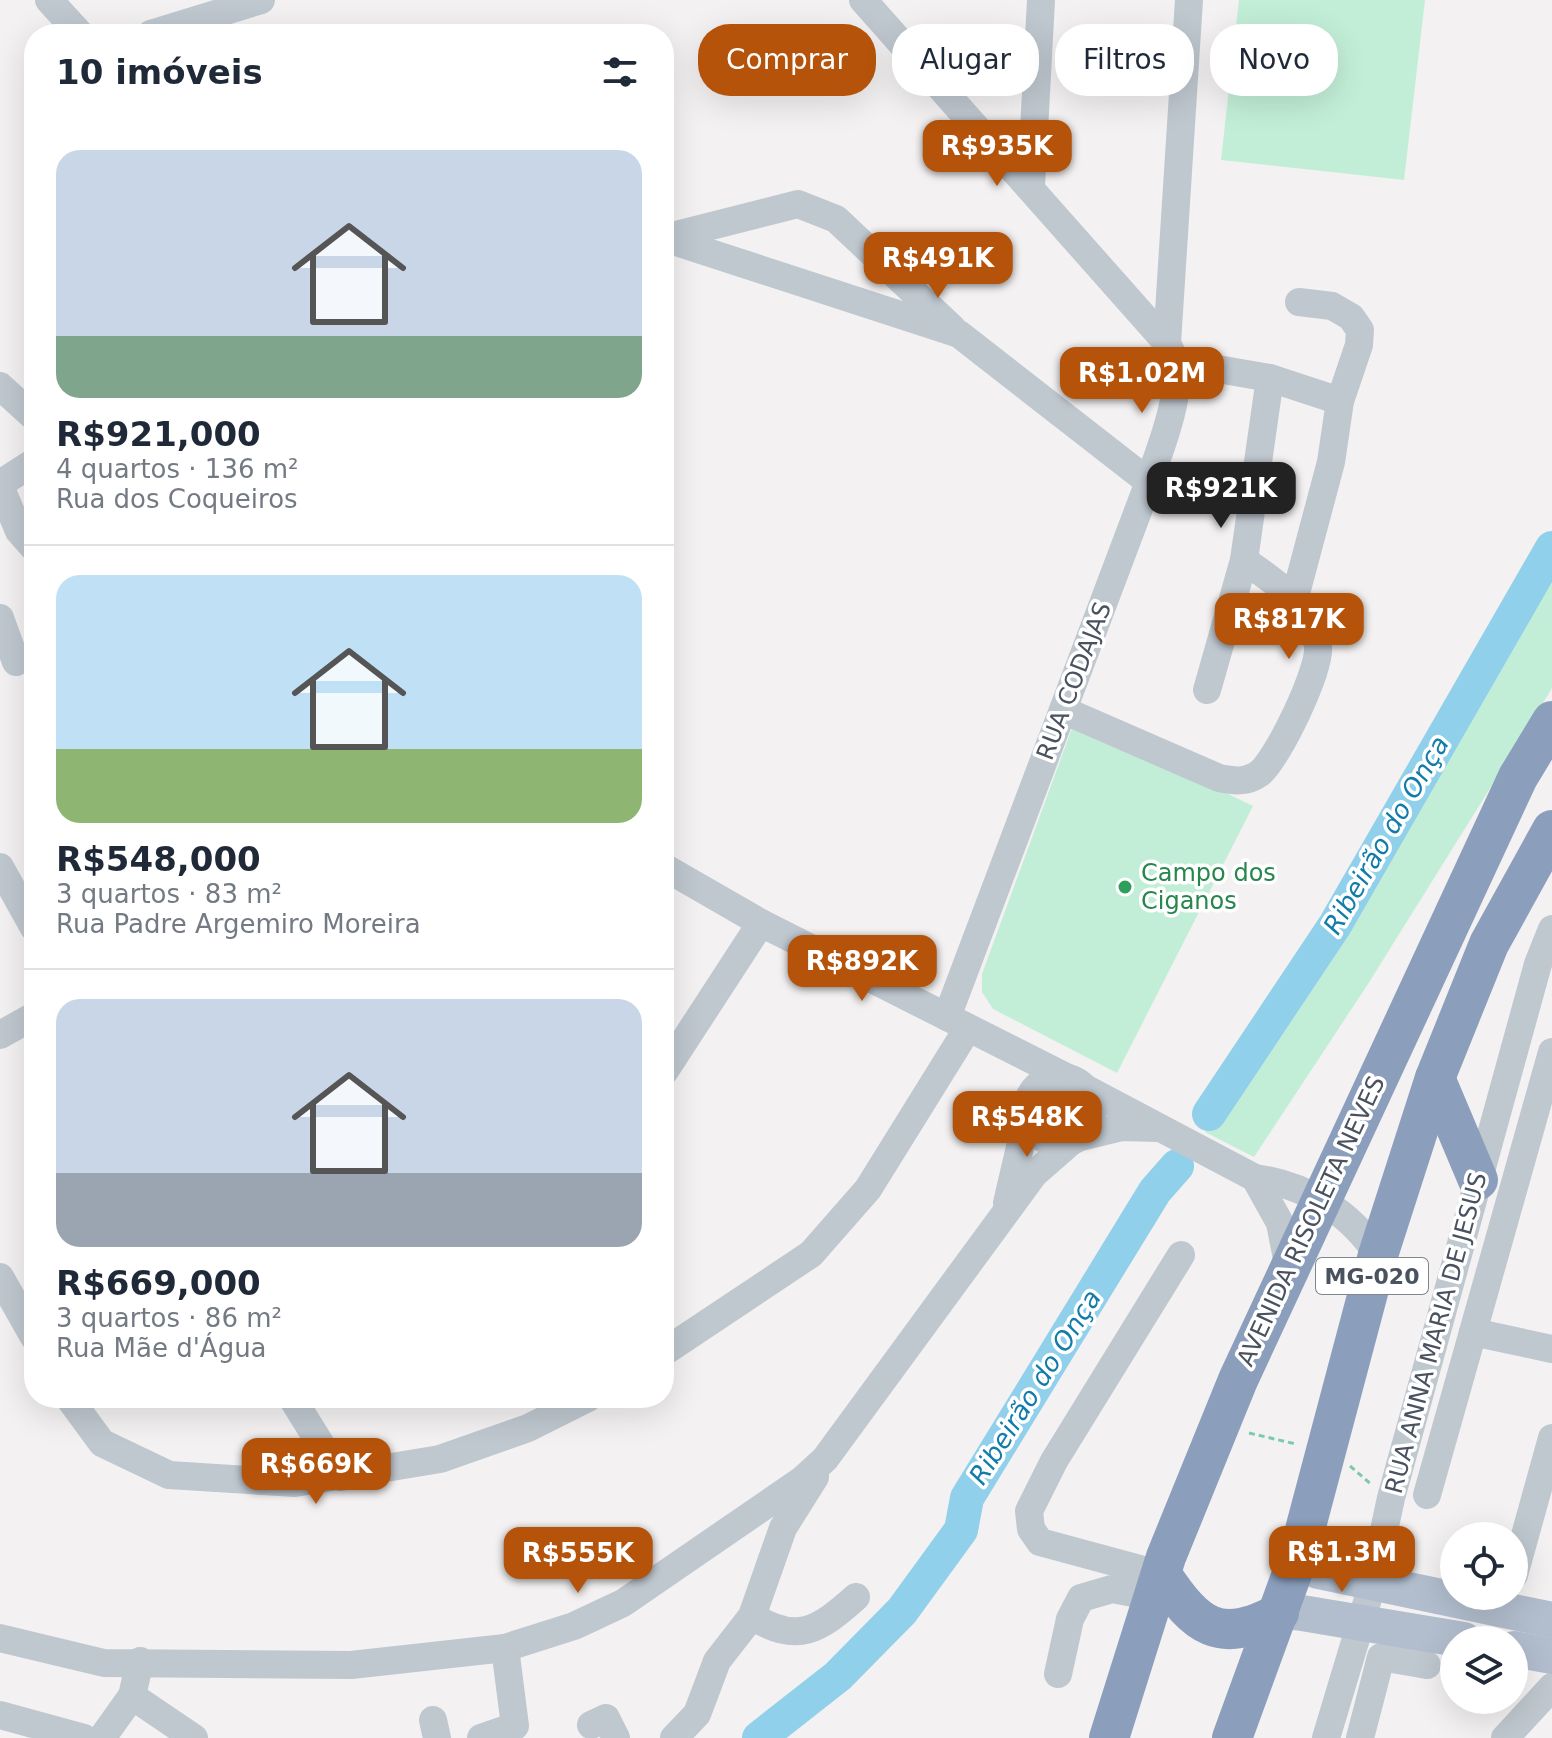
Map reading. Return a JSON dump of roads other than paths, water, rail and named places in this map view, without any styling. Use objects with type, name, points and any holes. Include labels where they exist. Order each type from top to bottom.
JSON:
[{"type":"highway","name":"AVENIDA RISOLETA NEVES","points":[[1109,1738],[1158,1586],[1238,1380],[1518,777],[1552,721]]},
{"type":"highway","name":"MG-020","points":[[1232,1738],[1297,1560],[1378,1255],[1435,1078],[1489,944],[1552,830]]},
{"type":"highway","points":[[1435,1078],[1478,1180]]},
{"type":"highway","points":[[1158,1586],[1201,1623],[1219,1629],[1249,1629],[1279,1613]]},
{"type":"main road","points":[[1297,1560],[1318,1571],[1552,1620]]},
{"type":"main road","points":[[1279,1613],[1296,1612],[1440,1636]]},
{"type":"main road","points":[[1528,1652],[1552,1656]]},
{"type":"street","points":[[49,0],[75,24]]},
{"type":"street","points":[[183,24],[261,0]]},
{"type":"street","points":[[863,0],[1031,186],[1172,353],[1270,378],[1340,401]]},
{"type":"street","points":[[891,30],[893,0]]},
{"type":"street","points":[[1031,186],[1041,0]]},
{"type":"street","name":"RUA CODAJAS","points":[[674,1345],[811,1254],[868,1189],[966,1026],[1063,710],[1149,482],[1171,409],[1189,0]]},
{"type":"street","points":[[674,235],[798,204],[836,219],[959,334],[1149,482]]},
{"type":"street","points":[[674,241],[959,334]]},
{"type":"street","points":[[1295,597],[1331,462],[1340,401],[1359,345],[1360,330],[1351,317],[1332,306],[1299,302]]},
{"type":"street","points":[[1207,690],[1244,560],[1270,378]]},
{"type":"street","points":[[0,386],[24,408]]},
{"type":"street","points":[[18,540],[0,485],[24,469]]},
{"type":"street","points":[[1063,710],[1219,778],[1242,782],[1260,773],[1279,748],[1314,668],[1318,648],[1312,627],[1295,597],[1244,560]]},
{"type":"street","points":[[0,618],[16,662]]},
{"type":"street","points":[[0,867],[24,910]]},
{"type":"street","points":[[674,873],[761,923],[1248,1173],[1278,1181],[1320,1200],[1352,1223],[1378,1255]]},
{"type":"street","points":[[674,1057],[761,923]]},
{"type":"street","name":"RUA ANNA MARIA DE JESUS","points":[[1326,1738],[1373,1582],[1391,1498],[1538,964],[1552,929]]},
{"type":"street","points":[[0,1035],[24,1022]]},
{"type":"street","points":[[966,1026],[1019,1078],[1031,1127],[1046,1141],[1057,1143],[1122,1127],[1171,1132]]},
{"type":"street","points":[[1427,1495],[1552,1052]]},
{"type":"street","points":[[674,1738],[697,1714],[717,1661],[752,1616],[783,1528],[825,1459],[1034,1174],[1090,1124],[1092,1104],[1078,1084],[1053,1078],[1043,1082],[1030,1096],[1005,1212]]},
{"type":"street","points":[[1248,1173],[1280,1223],[1289,1269]]},
{"type":"street","points":[[1158,1586],[1040,1542],[1031,1529],[1029,1511],[1054,1461],[1181,1255]]},
{"type":"street","points":[[0,1277],[24,1319]]},
{"type":"street","points":[[1473,1332],[1552,1349]]},
{"type":"street","points":[[76,1408],[102,1443],[169,1475],[295,1483],[440,1459],[528,1428],[568,1408]]},
{"type":"street","points":[[298,1408],[341,1477]]},
{"type":"street","points":[[1528,1525],[1552,1438]]},
{"type":"street","points":[[0,1638],[104,1663],[351,1665],[505,1648],[528,1643],[623,1603],[802,1480],[825,1459]]},
{"type":"street","points":[[1058,1674],[1070,1619],[1081,1598],[1112,1589],[1158,1586]]},
{"type":"street","points":[[752,1616],[777,1632],[796,1631],[827,1624],[856,1597]]},
{"type":"street","points":[[481,1738],[515,1726],[505,1648]]},
{"type":"street","points":[[1360,1738],[1381,1657],[1427,1665]]},
{"type":"street","points":[[102,1738],[132,1696],[140,1661]]},
{"type":"street","points":[[1505,1738],[1552,1687]]},
{"type":"street","points":[[132,1696],[194,1738]]},
{"type":"street","points":[[0,1715],[84,1738]]},
{"type":"street","points":[[608,1734],[631,1729],[638,1738]]},
{"type":"waterway","name":"Ribeirão do Onça","points":[[1209,1114],[1335,925],[1552,548]]},
{"type":"waterway","name":"Ribeirão do Onça","points":[[759,1738],[838,1676],[902,1611],[961,1530],[967,1498],[1155,1191],[1177,1166]]},
{"type":"place","name":"Campo dos Ciganos","points":[[1125,887]]}]
